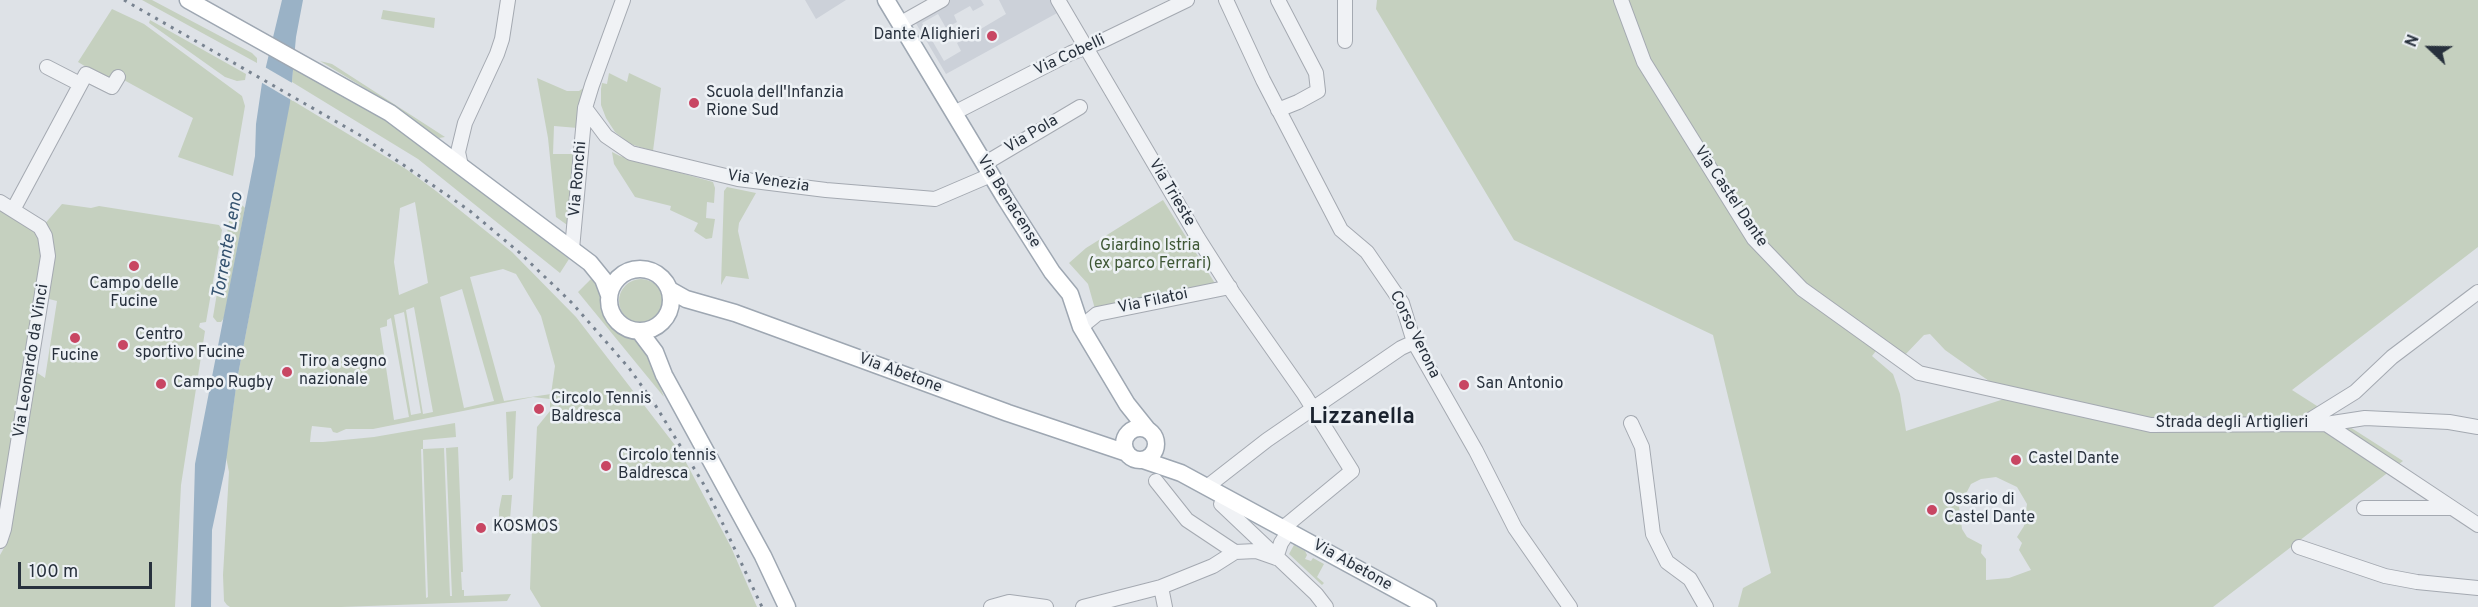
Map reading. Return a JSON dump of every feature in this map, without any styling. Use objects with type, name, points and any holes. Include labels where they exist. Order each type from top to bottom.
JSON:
[{"type":"main road","points":[[188,0],[255,35],[390,113],[572,249],[590,263],[603,279],[609,295],[612,316],[629,330],[653,327],[681,309],[707,306]]},
{"type":"main road","name":"Via Benacense","points":[[886,0],[988,170],[1052,272],[1070,294],[1081,327],[1127,404],[1147,429]]},
{"type":"main road","points":[[590,263],[612,271],[648,270],[663,279],[670,290],[672,304],[653,327],[655,352],[664,375],[763,556],[787,607]]},
{"type":"main road","points":[[609,295],[616,280],[626,272]]},
{"type":"main road","name":"Via Abetone","points":[[670,290],[686,299],[735,314],[1182,473],[1428,607]]},
{"type":"main road","name":"Via Benacense","points":[[1127,404],[1129,433]]},
{"type":"main road","points":[[1094,442],[1129,433],[1139,428],[1147,429],[1154,435],[1156,445],[1182,473]]},
{"type":"main road","points":[[1129,433],[1125,443],[1135,456],[1151,456],[1156,445]]},
{"type":"street","points":[[461,166],[458,152],[465,123],[497,54],[508,0]]},
{"type":"street","points":[[585,108],[623,0]]},
{"type":"street","points":[[901,23],[942,0]]},
{"type":"street","name":"Via Trieste","points":[[1058,0],[1157,169],[1230,287],[1352,471],[1286,530]]},
{"type":"street","name":"Via Cobelli","points":[[954,113],[1187,0]]},
{"type":"street","name":"Corso Verona","points":[[1226,0],[1278,110],[1341,230],[1367,252],[1402,303],[1414,342],[1446,404],[1476,451],[1515,528],[1570,607]]},
{"type":"street","points":[[1278,0],[1316,74],[1317,91],[1278,110]]},
{"type":"street","points":[[1345,0],[1345,41]]},
{"type":"street","name":"Via Castel Dante","points":[[1621,0],[1644,62],[1754,239],[1802,289],[1919,373]]},
{"type":"street","points":[[47,67],[80,84]]},
{"type":"street","points":[[13,210],[86,74],[112,87],[118,77]]},
{"type":"street","name":"Via Pola","points":[[988,170],[1080,107]]},
{"type":"street","name":"Via Venezia","points":[[585,108],[606,136],[631,153],[738,179],[826,190],[935,199],[988,170]]},
{"type":"street","name":"Via Ronchi","points":[[572,249],[585,108]]},
{"type":"street","points":[[433,145],[449,142],[465,123]]},
{"type":"street","name":"Via Leonardo da Vinci","points":[[0,202],[40,227],[45,236],[48,256],[4,529],[0,541]]},
{"type":"street","name":"Via Filatoi","points":[[1081,327],[1097,314],[1230,287]]},
{"type":"street","points":[[2304,424],[2355,392],[2392,357],[2478,292]]},
{"type":"street","points":[[1208,486],[1245,456],[1312,409],[1401,348],[1414,342]]},
{"type":"street","name":"Strada degli Artiglieri","points":[[1919,373],[2151,425],[2326,424],[2365,418],[2449,422],[2478,427]]},
{"type":"street","points":[[1630,423],[1642,447],[1653,534],[1667,562],[1690,579],[1706,607]]},
{"type":"street","points":[[2326,424],[2478,525]]},
{"type":"street","points":[[1156,481],[1187,520],[1234,552]]},
{"type":"street","points":[[1221,504],[1316,594],[1326,607]]},
{"type":"street","points":[[2364,508],[2452,508]]},
{"type":"street","points":[[1276,558],[1286,530]]},
{"type":"street","points":[[2299,547],[2385,576],[2417,582],[2478,588]]},
{"type":"street","points":[[1083,607],[1161,587],[1213,566],[1234,552],[1256,551],[1276,558]]},
{"type":"street","points":[[1161,587],[1166,607]]},
{"type":"street","points":[[991,607],[1009,602],[1046,607]]},
{"type":"shaded area","points":[[805,0],[846,0],[816,19]]},
{"type":"shaded area","name":"Dante Alighieri","points":[[949,0],[981,0],[984,5],[973,11],[970,6],[954,15],[957,22],[946,28],[938,14],[922,23],[944,61],[961,51],[957,43],[1006,14],[999,0],[1052,0],[1059,12],[946,74],[914,20]]},
{"type":"green space","points":[[142,0],[152,0],[252,53],[257,58],[257,63]]},
{"type":"green space","points":[[1377,0],[2478,0],[2478,247],[2292,390],[2403,461],[2213,607],[1738,607],[1743,588],[1771,573],[1713,335],[1514,240],[1376,9]],"holes":[[[1930,334],[1945,350],[1989,381],[1988,385],[1920,371],[1903,357],[1924,335]],[[1879,347],[1918,374],[2004,399],[1906,431],[1900,394],[1893,374],[1872,356]],[[1996,477],[2017,487],[2027,504],[2024,526],[2017,537],[2022,543],[2019,550],[2031,570],[2009,578],[1986,580],[1986,559],[1981,553],[1982,545],[1967,537],[1962,529],[1959,507],[1971,484],[1981,479]]]},
{"type":"green space","points":[[112,9],[144,24],[242,96],[245,106],[233,176],[178,157],[193,118],[113,74],[108,80],[78,62]]},
{"type":"green space","points":[[383,10],[435,18],[434,28],[381,19]]},
{"type":"green space","points":[[150,20],[246,74],[245,80],[237,81],[225,77],[149,23]]},
{"type":"green space","points":[[320,61],[332,64],[445,137],[439,138],[386,101]]},
{"type":"green space","points":[[293,67],[373,110],[471,181],[569,259],[560,273],[418,159],[292,82]]},
{"type":"green space","points":[[609,73],[627,82],[629,73],[661,88],[653,151],[630,144],[615,132],[606,118],[601,105],[601,89],[602,83],[607,84]]},
{"type":"green space","points":[[537,78],[567,91],[579,91],[585,87],[578,128],[554,126],[553,154],[578,154],[570,227],[556,217],[548,138]]},
{"type":"green space","points":[[290,99],[406,169],[436,191],[512,252],[576,317],[681,453],[731,547],[757,607],[541,607],[530,589],[532,529],[537,427],[550,411],[550,399],[533,397],[373,429],[346,429],[337,433],[331,428],[312,426],[311,432],[310,442],[323,442],[374,437],[455,423],[456,437],[423,440],[423,449],[444,448],[450,596],[452,596],[446,448],[458,447],[462,590],[464,590],[464,596],[511,594],[507,601],[341,607],[230,607],[224,601],[223,575],[229,472],[226,457],[237,380]],"holes":[[[415,202],[428,283],[399,295],[394,262],[400,208]],[[503,269],[516,274],[541,316],[555,366],[551,394],[504,401],[470,277]],[[462,289],[494,401],[464,408],[440,297]],[[414,307],[433,412],[423,414],[406,310]],[[404,312],[421,413],[411,415],[394,315]],[[391,318],[409,417],[394,420],[380,328],[387,326],[387,320]],[[421,449],[423,449],[428,597],[426,598]]]},
{"type":"green space","points":[[612,152],[713,182],[714,203],[707,202],[706,218],[715,219],[712,238],[706,239],[694,231],[698,223],[670,210],[671,206],[635,197],[614,164]]},
{"type":"green space","points":[[727,187],[756,193],[739,223],[738,231],[749,279],[726,276],[721,285],[724,191]]},
{"type":"green space","name":"Giardino Istria (ex parco Ferrari)","points":[[1163,200],[1216,285],[1095,309],[1088,284],[1069,263],[1086,248]]},
{"type":"green space","points":[[62,204],[91,208],[99,206],[219,225],[222,230],[206,322],[200,323],[199,327],[205,331],[181,485],[175,607],[0,607],[0,555],[9,539],[36,372],[45,378],[57,301],[49,299],[43,226]]},
{"type":"green space","points":[[241,204],[245,208],[224,318],[221,322],[217,322],[213,317],[229,221]]},
{"type":"green space","points":[[0,210],[20,220],[40,237],[42,262],[0,521]]},
{"type":"green space","points":[[591,279],[602,289],[602,308],[608,321],[621,330],[633,333],[644,345],[664,397],[578,292]]},
{"type":"green space","points":[[641,279],[649,280],[657,285],[662,293],[662,309],[657,317],[649,322],[641,323],[633,322],[625,317],[620,309],[619,301],[620,293],[625,285],[633,280]]},
{"type":"green space","points":[[516,411],[513,478],[509,481],[506,412]]},
{"type":"green space","points":[[502,495],[512,495],[509,531],[499,531]]},
{"type":"green space","points":[[1294,545],[1305,551],[1307,555],[1305,559],[1311,561],[1313,558],[1324,564],[1317,577],[1324,583],[1322,585],[1289,554]]},
{"type":"water","points":[[282,0],[303,0],[296,37],[290,103],[237,380],[225,469],[212,530],[211,607],[191,607],[195,464],[255,156],[256,124],[262,83]]},
{"type":"pier","points":[[263,66],[294,84],[293,101],[259,81]]},
{"type":"railway","points":[[124,0],[363,137],[470,211],[520,253],[572,303],[629,368],[654,403],[706,488],[762,607]]},
{"type":"place","name":"Dante Alighieri","points":[[992,36]]},
{"type":"place","name":"Scuola dell'Infanzia Rione Sud","points":[[694,103]]},
{"type":"place","name":"Campo delle Fucine","points":[[134,266]]},
{"type":"place","name":"Fucine","points":[[75,338]]},
{"type":"place","name":"Centro sportivo Fucine","points":[[123,345]]},
{"type":"place","name":"Tiro a segno nazionale","points":[[287,372]]},
{"type":"place","name":"Campo Rugby","points":[[161,384]]},
{"type":"place","name":"San Antonio","points":[[1464,385]]},
{"type":"place","name":"Circolo Tennis Baldresca","points":[[539,409]]},
{"type":"place","name":"Castel Dante","points":[[2016,460]]},
{"type":"place","name":"Circolo tennis Baldresca","points":[[606,466]]},
{"type":"place","name":"Ossario di Castel Dante","points":[[1932,510]]},
{"type":"place","name":"KOSMOS","points":[[481,528]]},
{"type":"district","name":"Lizzanella","points":[[1362,419]]},
{"type":"water label","name":"Torrente Leno","points":[[229,246]]}]
